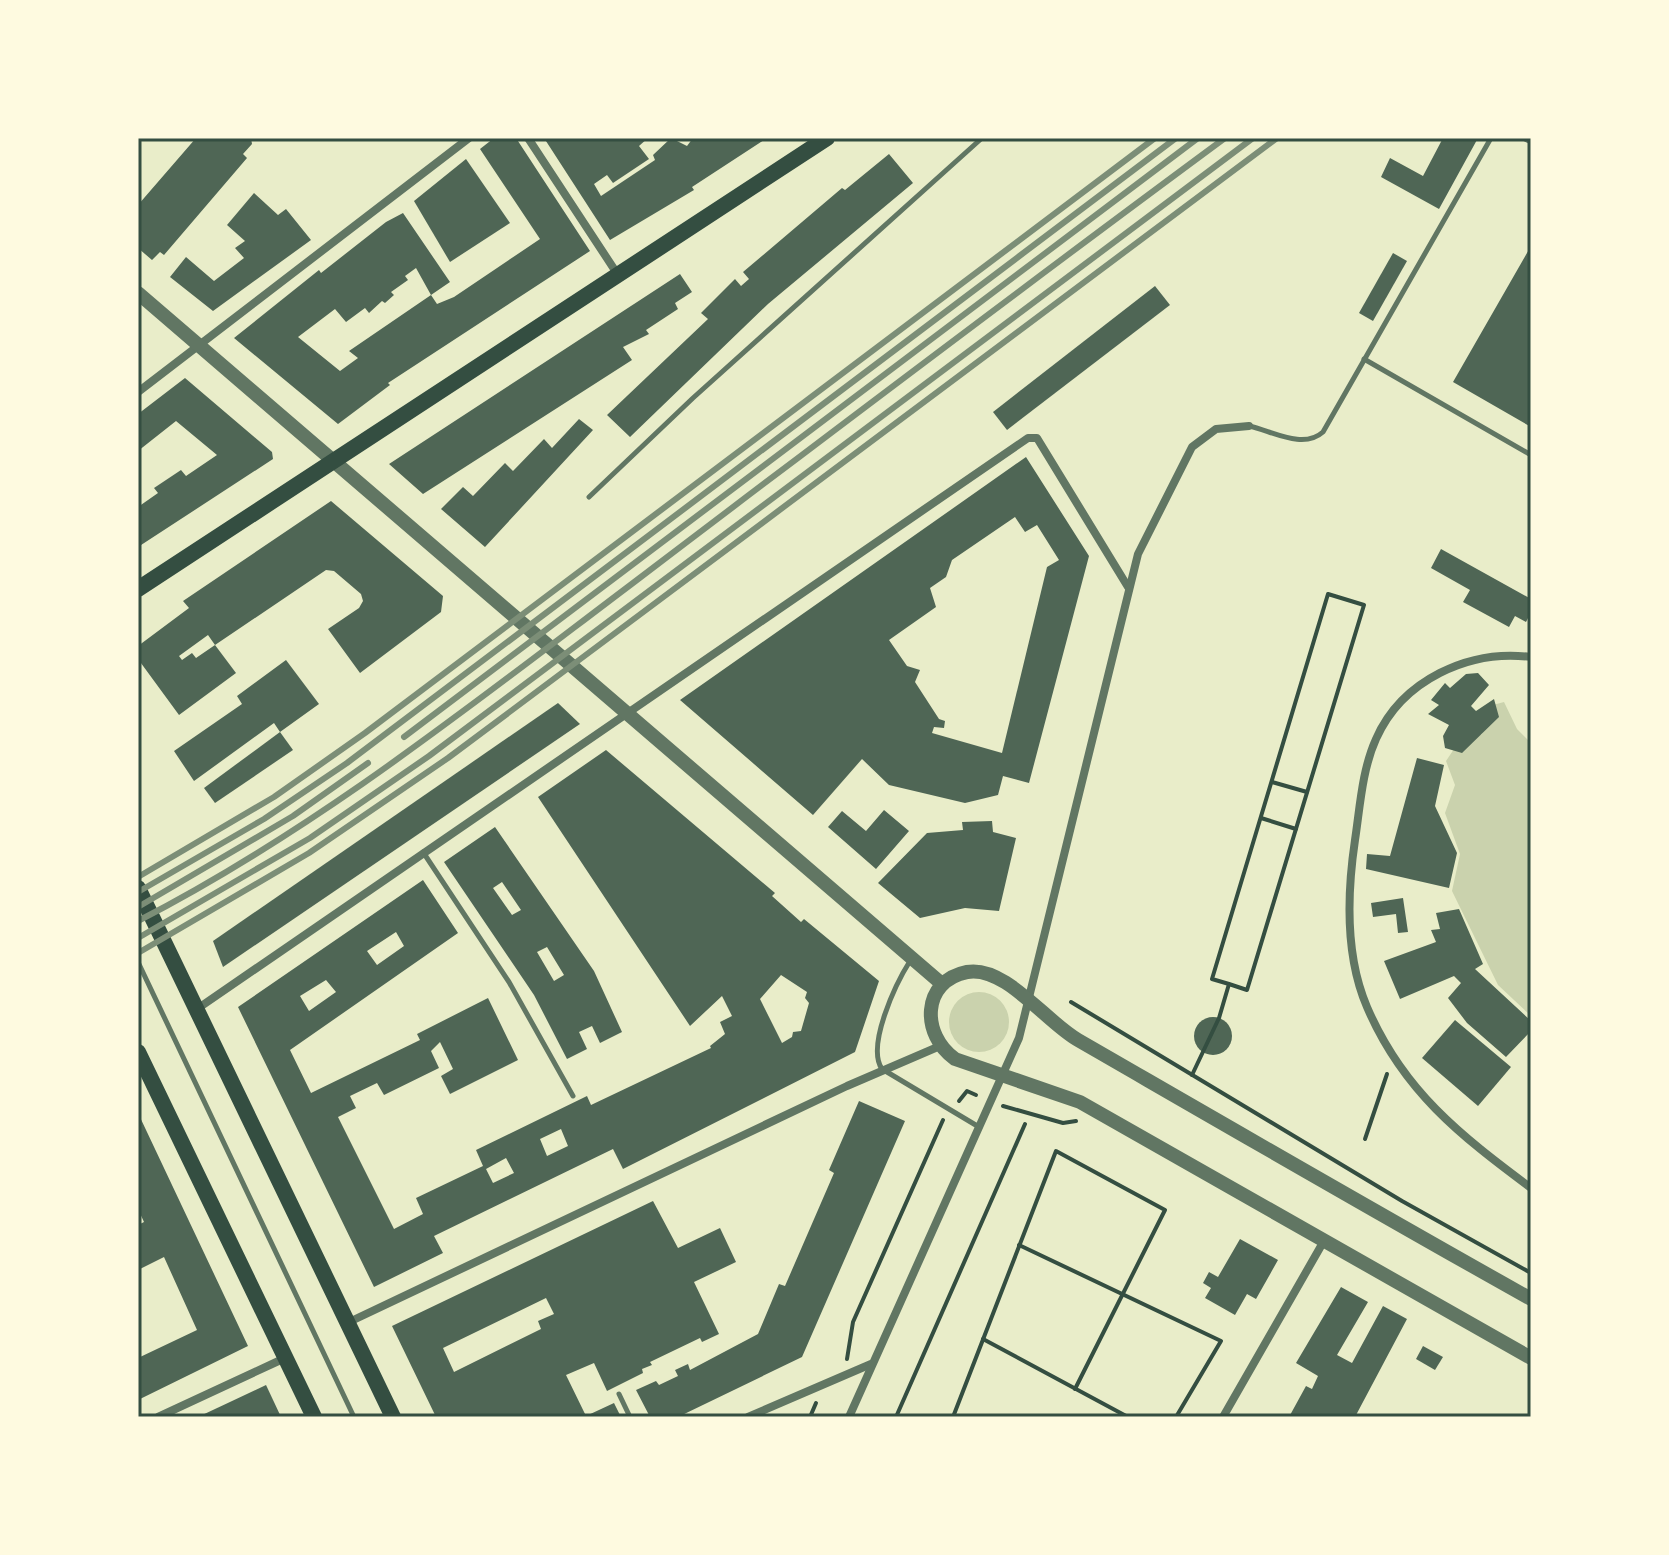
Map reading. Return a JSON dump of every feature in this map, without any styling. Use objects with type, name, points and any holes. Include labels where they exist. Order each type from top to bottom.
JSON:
[{"type":"main road","points":[[138,589],[827,138]]},
{"type":"main road","points":[[138,888],[393,1417]]},
{"type":"main road","points":[[138,1052],[314,1417]]},
{"type":"street","points":[[138,392],[469,138]]},
{"type":"street","points":[[528,138],[618,276]]},
{"type":"street","points":[[138,293],[942,984]]},
{"type":"street","points":[[849,1417],[1019,1038],[1138,554],[1192,447],[1216,429],[1249,426]]},
{"type":"street","points":[[197,1009],[1028,438],[1037,438],[1128,587]]},
{"type":"street","points":[[1531,657],[1481,659],[1434,675],[1394,711],[1375,740],[1357,824],[1350,920],[1355,973],[1365,1003],[1393,1057],[1436,1112],[1531,1188]]},
{"type":"street","points":[[1531,1299],[1077,1039],[1027,1002],[1008,983],[985,973],[964,973],[942,984],[933,997],[931,1029],[940,1046],[964,1063],[1080,1102],[1531,1358]]},
{"type":"street","points":[[347,1323],[882,1069],[940,1046]]},
{"type":"street","points":[[1223,1417],[1325,1239]]},
{"type":"street","points":[[158,1417],[285,1358]]},
{"type":"street","points":[[748,1417],[872,1364]]},
{"type":"lane","points":[[589,497],[693,398],[982,138]]},
{"type":"lane","points":[[1249,426],[1297,440],[1314,439],[1327,427],[1491,138]]},
{"type":"lane","points":[[1523,138],[1531,142]]},
{"type":"lane","points":[[1364,359],[1531,455]]},
{"type":"lane","points":[[423,851],[509,982],[573,1096]]},
{"type":"lane","points":[[913,957],[895,986],[876,1055],[882,1069],[979,1127]]},
{"type":"lane","points":[[138,962],[354,1417]]},
{"type":"lane","points":[[619,1394],[630,1417]]},
{"type":"path","points":[[1328,594],[1364,605],[1247,990],[1212,979],[1272,782],[1328,594]]},
{"type":"path","points":[[1272,782],[1307,792]]},
{"type":"path","points":[[1261,818],[1296,829]]},
{"type":"path","points":[[1192,1075],[1219,1018],[1229,984]]},
{"type":"path","points":[[1071,1002],[1531,1273]]},
{"type":"path","points":[[1365,1139],[1393,1057]]},
{"type":"path","points":[[956,1092],[962,1097]]},
{"type":"path","points":[[841,1362],[849,1358],[853,1322],[942,1122]]},
{"type":"path","points":[[896,1417],[1025,1124]]},
{"type":"path","points":[[953,1417],[1056,1151],[1165,1210],[1075,1389]]},
{"type":"path","points":[[1019,1245],[1221,1341],[1176,1417]]},
{"type":"path","points":[[983,1339],[1128,1417]]},
{"type":"path","points":[[810,1417],[817,1400]]},
{"type":"green space","points":[[1504,702],[1517,729],[1531,743],[1531,1016],[1498,985],[1452,891],[1460,854],[1445,813],[1455,785],[1446,761],[1454,749],[1482,734],[1489,706]]},
{"type":"green space","points":[[979,992],[991,994],[1000,1001],[1007,1010],[1007,1034],[1000,1043],[991,1050],[979,1052],[967,1050],[958,1043],[951,1034],[949,1022],[951,1010],[958,1001],[967,994]]},
{"type":"building","points":[[196,138],[251,138],[252,144],[243,154],[247,158],[164,255],[160,252],[152,260],[138,248],[138,205]]},
{"type":"building","points":[[494,138],[516,138],[590,251],[388,383],[390,385],[338,424],[234,338],[319,270],[321,273],[386,222],[403,213],[450,282],[431,295],[437,304],[454,297],[540,239],[480,149]],"holes":[[[416,268],[431,295],[349,351],[358,358],[340,371],[298,337],[335,309],[346,322],[365,308],[369,313],[394,295],[391,292],[408,280],[405,276]]]},
{"type":"building","points":[[544,138],[648,138],[639,146],[649,159],[613,183],[607,175],[594,184],[601,196],[655,160],[653,155],[671,138],[687,146],[693,138],[767,138],[692,187],[694,190],[610,240]]},
{"type":"building","points":[[1443,138],[1478,138],[1439,209],[1381,177],[1390,158],[1423,176]]},
{"type":"building","points":[[889,154],[913,183],[768,304],[630,437],[607,415],[708,319],[701,313],[735,279],[741,286],[749,279],[743,272],[842,188],[845,190]]},
{"type":"building","points":[[466,159],[510,223],[450,262],[414,201]]},
{"type":"building","points":[[254,193],[278,215],[286,209],[311,240],[213,311],[170,277],[186,257],[214,281],[244,258],[235,248],[245,241],[227,225]]},
{"type":"building","points":[[1531,246],[1529,382],[1531,427],[1453,382]]},
{"type":"building","points":[[1393,253],[1407,261],[1373,321],[1359,313]]},
{"type":"building","points":[[680,274],[692,292],[675,303],[678,309],[646,330],[649,334],[623,347],[632,360],[423,494],[389,464]]},
{"type":"building","points":[[1155,286],[1170,305],[1007,430],[993,412]]},
{"type":"building","points":[[185,378],[272,452],[273,459],[138,547],[138,507],[158,493],[154,488],[181,470],[186,476],[217,455],[176,421],[138,451],[138,414]]},
{"type":"building","points":[[579,419],[593,430],[485,547],[441,509],[463,487],[473,496],[505,463],[513,471],[544,439],[552,448]]},
{"type":"building","points":[[1026,457],[1089,556],[1029,783],[1003,776],[998,795],[965,803],[889,785],[862,759],[813,815],[680,700]],"holes":[[[1015,517],[1025,532],[1037,525],[1059,560],[1047,567],[1002,753],[932,733],[934,727],[944,728],[945,721],[939,719],[915,682],[920,670],[907,666],[889,640],[936,607],[930,588],[946,577],[952,560]]]},
{"type":"building","points":[[331,501],[443,596],[441,612],[360,673],[328,629],[359,608],[363,601],[361,594],[334,571],[326,570],[215,645],[236,673],[179,715],[138,659],[138,646],[189,608],[183,601]],"holes":[[[208,635],[215,645],[196,658],[192,653],[182,660],[179,656]]]},
{"type":"building","points":[[1441,549],[1531,599],[1531,612],[1526,622],[1515,616],[1509,627],[1463,602],[1470,590],[1431,568]]},
{"type":"building","points":[[286,660],[319,704],[280,732],[274,723],[194,781],[174,751],[242,704],[237,696]]},
{"type":"building","points":[[1478,673],[1489,685],[1471,706],[1476,711],[1494,699],[1499,717],[1462,753],[1445,748],[1443,736],[1449,725],[1428,714],[1439,705],[1431,700],[1445,683],[1450,688],[1466,674]]},
{"type":"building","points":[[558,703],[580,724],[223,967],[213,941]]},
{"type":"building","points":[[280,732],[293,750],[215,803],[204,788]]},
{"type":"building","points":[[606,750],[775,893],[772,896],[801,922],[804,919],[879,981],[855,1052],[623,1169],[613,1149],[434,1236],[443,1253],[374,1287],[238,1007],[423,880],[458,933],[290,1050],[311,1093],[420,1040],[417,1034],[488,998],[518,1060],[450,1094],[441,1076],[453,1069],[440,1042],[431,1051],[439,1068],[384,1095],[377,1083],[350,1096],[356,1108],[338,1117],[394,1229],[423,1214],[416,1198],[483,1166],[476,1150],[587,1096],[591,1105],[711,1048],[725,1034],[720,1022],[732,1016],[722,996],[690,1026],[538,797]],"holes":[[[396,932],[404,946],[377,965],[367,951]],[[781,975],[807,992],[805,998],[809,1003],[801,1031],[793,1032],[792,1037],[782,1043],[760,999]],[[326,980],[336,992],[309,1011],[300,996]],[[561,1129],[568,1146],[547,1156],[540,1139]],[[506,1158],[514,1173],[493,1183],[486,1169]]]},
{"type":"building","points":[[1417,758],[1444,765],[1435,806],[1457,853],[1449,888],[1366,869],[1367,854],[1390,856]]},
{"type":"building","points":[[884,810],[909,831],[876,869],[828,827],[842,811],[866,831]]},
{"type":"building","points":[[992,821],[993,832],[1016,838],[999,911],[965,908],[920,918],[878,883],[927,833],[963,830],[962,822]]},
{"type":"building","points":[[495,827],[594,971],[622,1032],[600,1043],[592,1026],[579,1032],[587,1049],[567,1059],[534,995],[444,862]],"holes":[[[502,882],[521,910],[512,915],[493,888]],[[547,947],[564,975],[554,981],[537,952]]]},
{"type":"building","points":[[1403,898],[1408,932],[1398,933],[1396,914],[1373,917],[1371,903]]},
{"type":"building","points":[[1459,909],[1483,964],[1475,969],[1531,1021],[1531,1031],[1506,1057],[1467,1023],[1448,998],[1461,983],[1454,976],[1400,999],[1384,961],[1436,942],[1431,930],[1440,929],[1436,913]]},
{"type":"building","points":[[1213,1017],[1226,1023],[1232,1036],[1226,1049],[1213,1055],[1200,1049],[1194,1036],[1200,1023]]},
{"type":"building","points":[[1455,1020],[1511,1067],[1478,1106],[1422,1058]]},
{"type":"building","points":[[859,1101],[905,1121],[802,1357],[678,1417],[650,1417],[636,1390],[656,1381],[659,1385],[678,1376],[675,1370],[688,1364],[690,1370],[758,1334],[779,1284],[785,1286],[834,1173],[829,1170]]},
{"type":"building","points":[[138,1113],[248,1346],[138,1400],[138,1358],[197,1330],[164,1257],[138,1270],[138,1225],[144,1222],[138,1209]]},
{"type":"building","points":[[653,1201],[678,1248],[720,1228],[736,1262],[694,1282],[719,1334],[702,1342],[700,1338],[650,1362],[652,1365],[642,1369],[643,1373],[607,1391],[594,1363],[566,1375],[586,1416],[614,1403],[621,1417],[436,1417],[392,1326]],"holes":[[[546,1298],[554,1314],[538,1321],[541,1329],[454,1372],[443,1348]]]},
{"type":"building","points":[[1240,1239],[1278,1260],[1256,1299],[1247,1294],[1235,1315],[1205,1298],[1211,1288],[1203,1283],[1209,1272],[1218,1277]]},
{"type":"building","points":[[1341,1287],[1368,1302],[1337,1355],[1352,1363],[1383,1306],[1407,1319],[1355,1417],[1289,1417],[1306,1386],[1312,1389],[1318,1376],[1296,1363]]},
{"type":"building","points":[[1423,1346],[1443,1357],[1435,1370],[1416,1359]]},
{"type":"building","points":[[266,1385],[281,1417],[198,1417]]},
{"type":"railway","points":[[138,877],[274,797],[365,733],[1155,138]]},
{"type":"railway","points":[[138,892],[264,819],[347,763],[1176,138]]},
{"type":"railway","points":[[404,737],[1198,138]]},
{"type":"railway","points":[[138,921],[268,847],[392,763],[1225,138]]},
{"type":"railway","points":[[138,938],[310,838],[429,756],[1253,138]]},
{"type":"railway","points":[[138,953],[309,853],[448,758],[1277,138]]},
{"type":"railway","points":[[138,907],[293,816],[368,763]]}]
